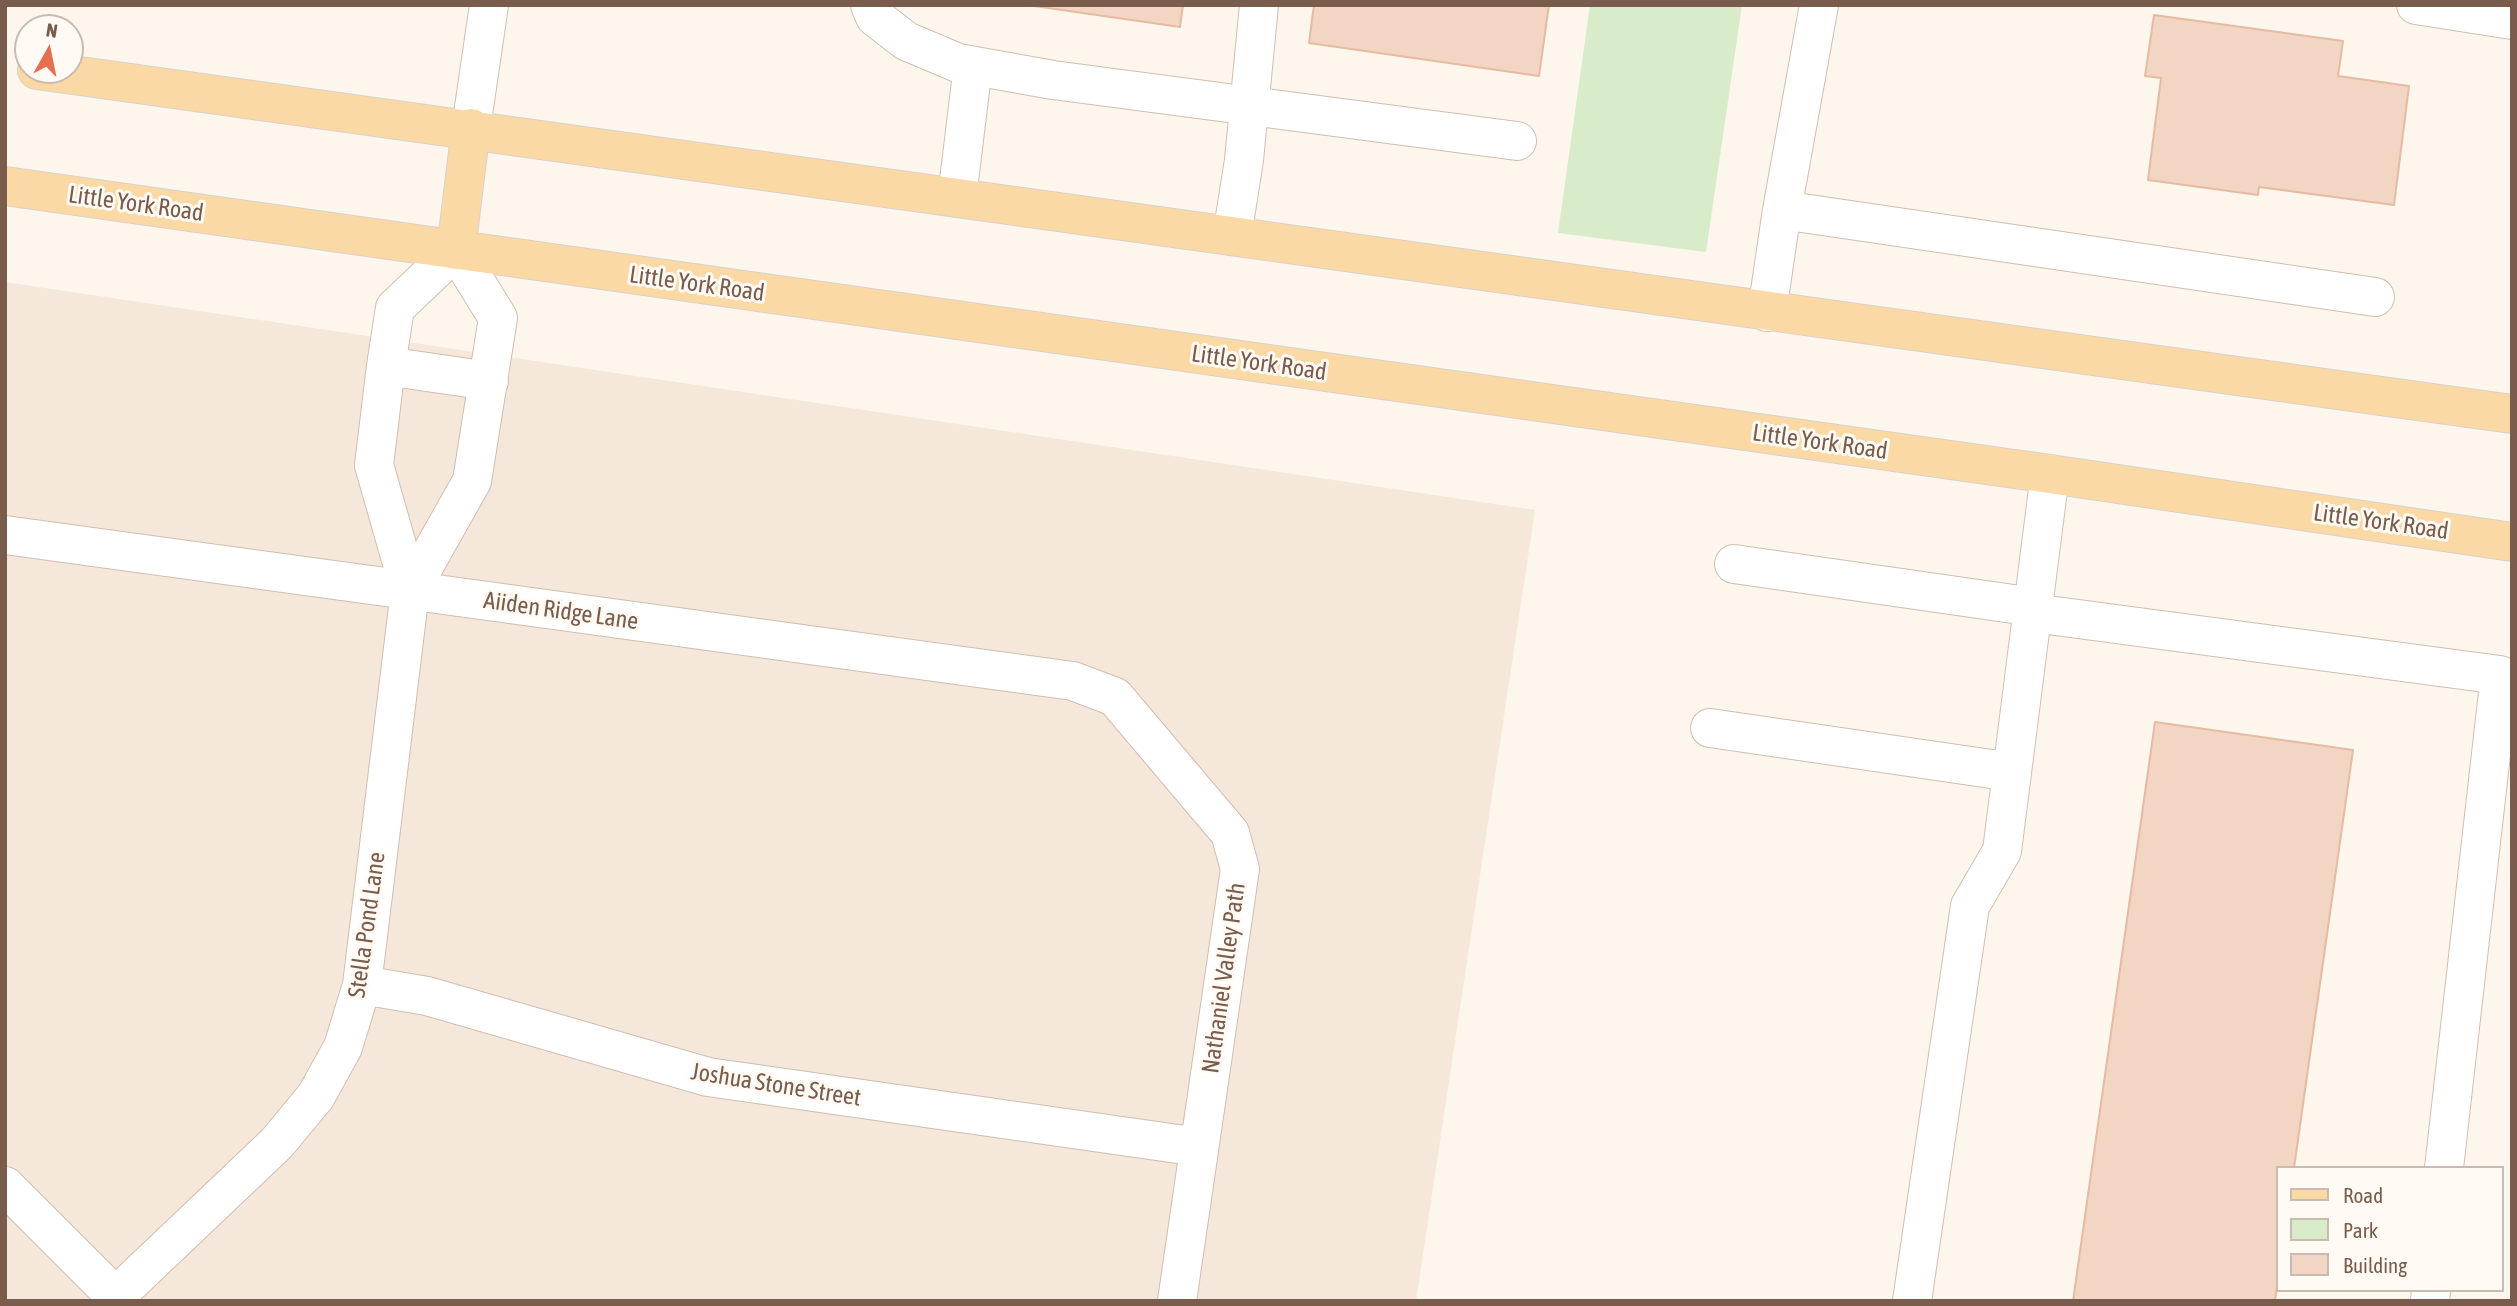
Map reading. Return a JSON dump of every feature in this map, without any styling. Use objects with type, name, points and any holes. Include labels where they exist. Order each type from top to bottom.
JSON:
[{"type":"main road","points":[[84,76],[2512,414]]},
{"type":"main road","points":[[456,250],[471,128]]},
{"type":"main road","name":"Little York Road","points":[[5,186],[2512,541]]},
{"type":"street","points":[[471,128],[489,5]]},
{"type":"street","points":[[870,5],[875,17],[906,41],[958,63],[1053,80],[1517,141]]},
{"type":"street","points":[[1232,236],[1244,160],[1259,5]]},
{"type":"street","points":[[1767,312],[1782,210],[1819,5]]},
{"type":"street","points":[[2416,5],[2512,20]]},
{"type":"street","points":[[957,197],[973,66]]},
{"type":"street","points":[[1782,210],[2375,297]]},
{"type":"street","name":"Stella Pond Lane","points":[[118,1298],[277,1143],[316,1096],[343,1047],[362,985],[410,591],[472,481],[498,318],[456,250],[395,308],[386,366],[374,465],[410,591]]},
{"type":"street","points":[[386,366],[489,381]]},
{"type":"street","points":[[1912,1301],[1970,906],[2002,851],[2050,474]]},
{"type":"street","name":"Aiiden Ridge Lane","points":[[5,535],[1073,681],[1115,697]]},
{"type":"street","points":[[1734,564],[2033,610],[2500,675],[2444,1166]]},
{"type":"street","name":"Nathaniel Valley Path","points":[[1115,697],[1230,833],[1240,869],[1177,1301]]},
{"type":"street","points":[[1710,728],[2012,772]]},
{"type":"street","name":"Joshua Stone Street","points":[[362,985],[427,996],[708,1077],[1199,1147]]},
{"type":"street","points":[[5,1186],[118,1298]]},
{"type":"shaded area","points":[[5,282],[1535,510],[1416,1301],[5,1301]]},
{"type":"green space","points":[[1590,5],[1742,5],[1706,252],[1558,233]]},
{"type":"building","points":[[1027,5],[1183,5],[1180,27]]},
{"type":"building","points":[[1314,5],[1549,5],[1539,76],[1309,43]]},
{"type":"building","points":[[2154,15],[2343,41],[2338,76],[2409,86],[2394,205],[2259,187],[2258,195],[2148,180],[2161,78],[2145,76]]},
{"type":"building","points":[[2155,722],[2353,750],[2294,1166],[2276,1166],[2275,1301],[2073,1301]]}]
